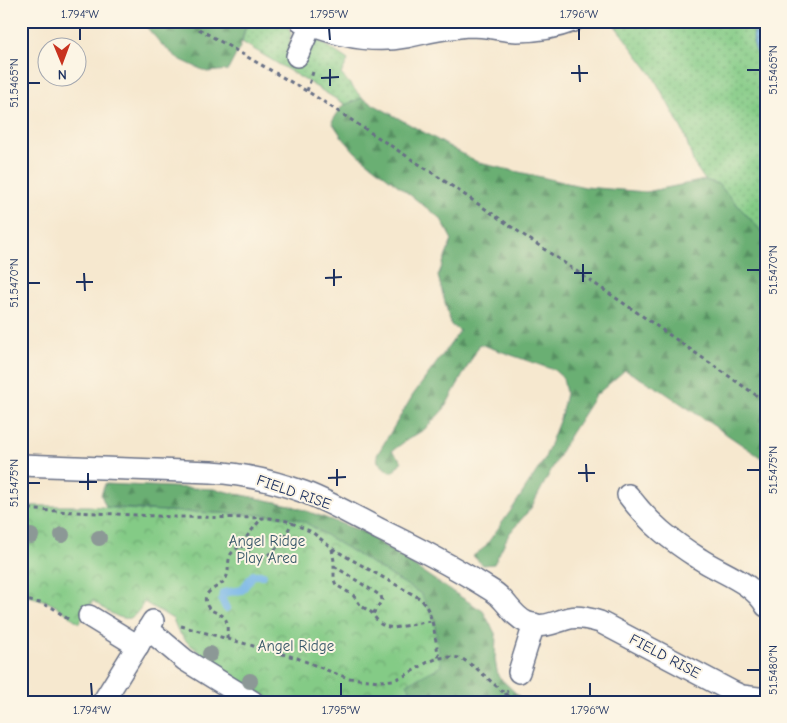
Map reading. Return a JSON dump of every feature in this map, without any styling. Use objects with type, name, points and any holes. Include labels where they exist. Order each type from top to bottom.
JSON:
[{"type":"street","points":[[297,56],[306,23],[348,37],[375,40],[404,37],[454,27],[474,26],[516,31],[542,30],[573,21]]},
{"type":"street","name":"FIELD RISE","points":[[21,465],[218,472],[280,484],[335,506],[471,578],[500,596],[523,620],[534,624],[548,625],[570,618],[586,618],[600,622],[733,692],[742,696],[766,699]]},
{"type":"street","points":[[628,495],[661,531],[702,561],[742,583],[758,595],[766,606]]},
{"type":"street","points":[[81,620],[146,632],[185,660],[253,702]]},
{"type":"street","points":[[519,672],[534,624]]},
{"type":"street","points":[[103,702],[146,632]]},
{"type":"path","points":[[186,21],[310,93],[423,166],[766,402]]},
{"type":"path","points":[[21,507],[36,510],[175,517],[262,518],[292,522],[312,532],[331,548],[418,596],[427,606],[439,658]]},
{"type":"path","points":[[227,639],[226,619],[210,610],[205,598],[206,594],[220,585],[226,578],[230,557],[262,518]]},
{"type":"path","points":[[240,546],[255,556],[264,557],[276,550],[282,543],[292,522]]},
{"type":"path","points":[[331,548],[336,567],[334,580],[336,585],[353,596],[361,606],[368,609],[379,623],[390,628],[397,628],[431,621]]},
{"type":"path","points":[[336,567],[381,596],[382,600],[373,614]]},
{"type":"path","points":[[21,599],[40,602],[81,620]]},
{"type":"path","points":[[175,624],[297,658],[349,678],[380,681],[394,680],[439,658],[460,658],[506,692],[513,702]]},
{"type":"green space","points":[[141,21],[247,21],[240,47],[228,70],[207,72],[179,59],[163,46]]},
{"type":"green space","points":[[247,21],[277,21],[289,28],[291,35],[288,54],[313,40],[318,40],[348,60],[341,74],[362,98],[346,105],[242,42]]},
{"type":"green space","points":[[613,21],[766,21],[766,236],[718,184],[705,180],[694,164],[684,133],[653,76]]},
{"type":"green space","points":[[362,98],[479,163],[585,187],[646,192],[705,180],[718,184],[766,236],[766,461],[661,390],[625,370],[595,396],[570,435],[531,508],[509,534],[494,564],[483,565],[473,556],[484,548],[544,460],[561,416],[566,393],[563,378],[554,370],[480,344],[444,409],[425,429],[392,451],[402,461],[393,472],[389,472],[378,462],[377,455],[413,395],[460,331],[451,325],[438,276],[452,240],[441,219],[355,152],[332,122],[342,106]]},
{"type":"green space","points":[[105,484],[214,489],[290,505],[364,532],[483,611],[496,635],[495,660],[498,676],[525,702],[428,702],[412,693],[407,684],[421,594],[303,521],[263,515],[106,507],[101,495]]},
{"type":"green space","name":"Angel Ridge","points":[[21,506],[88,506],[264,515],[287,517],[303,521],[421,594],[434,619],[441,666],[407,684],[412,693],[428,702],[275,702],[210,662],[186,641],[178,631],[173,619],[144,602],[136,614],[132,617],[123,618],[112,614],[93,601],[79,623],[53,604],[21,595]]},
{"type":"water","points":[[761,21],[766,21],[766,64],[757,54],[753,41],[755,31]]},
{"type":"waterway","points":[[226,608],[222,600],[223,593],[242,590],[253,575],[263,575]]},
{"type":"park label","name":"Angel Ridge Play Area","points":[[267,550]]}]
